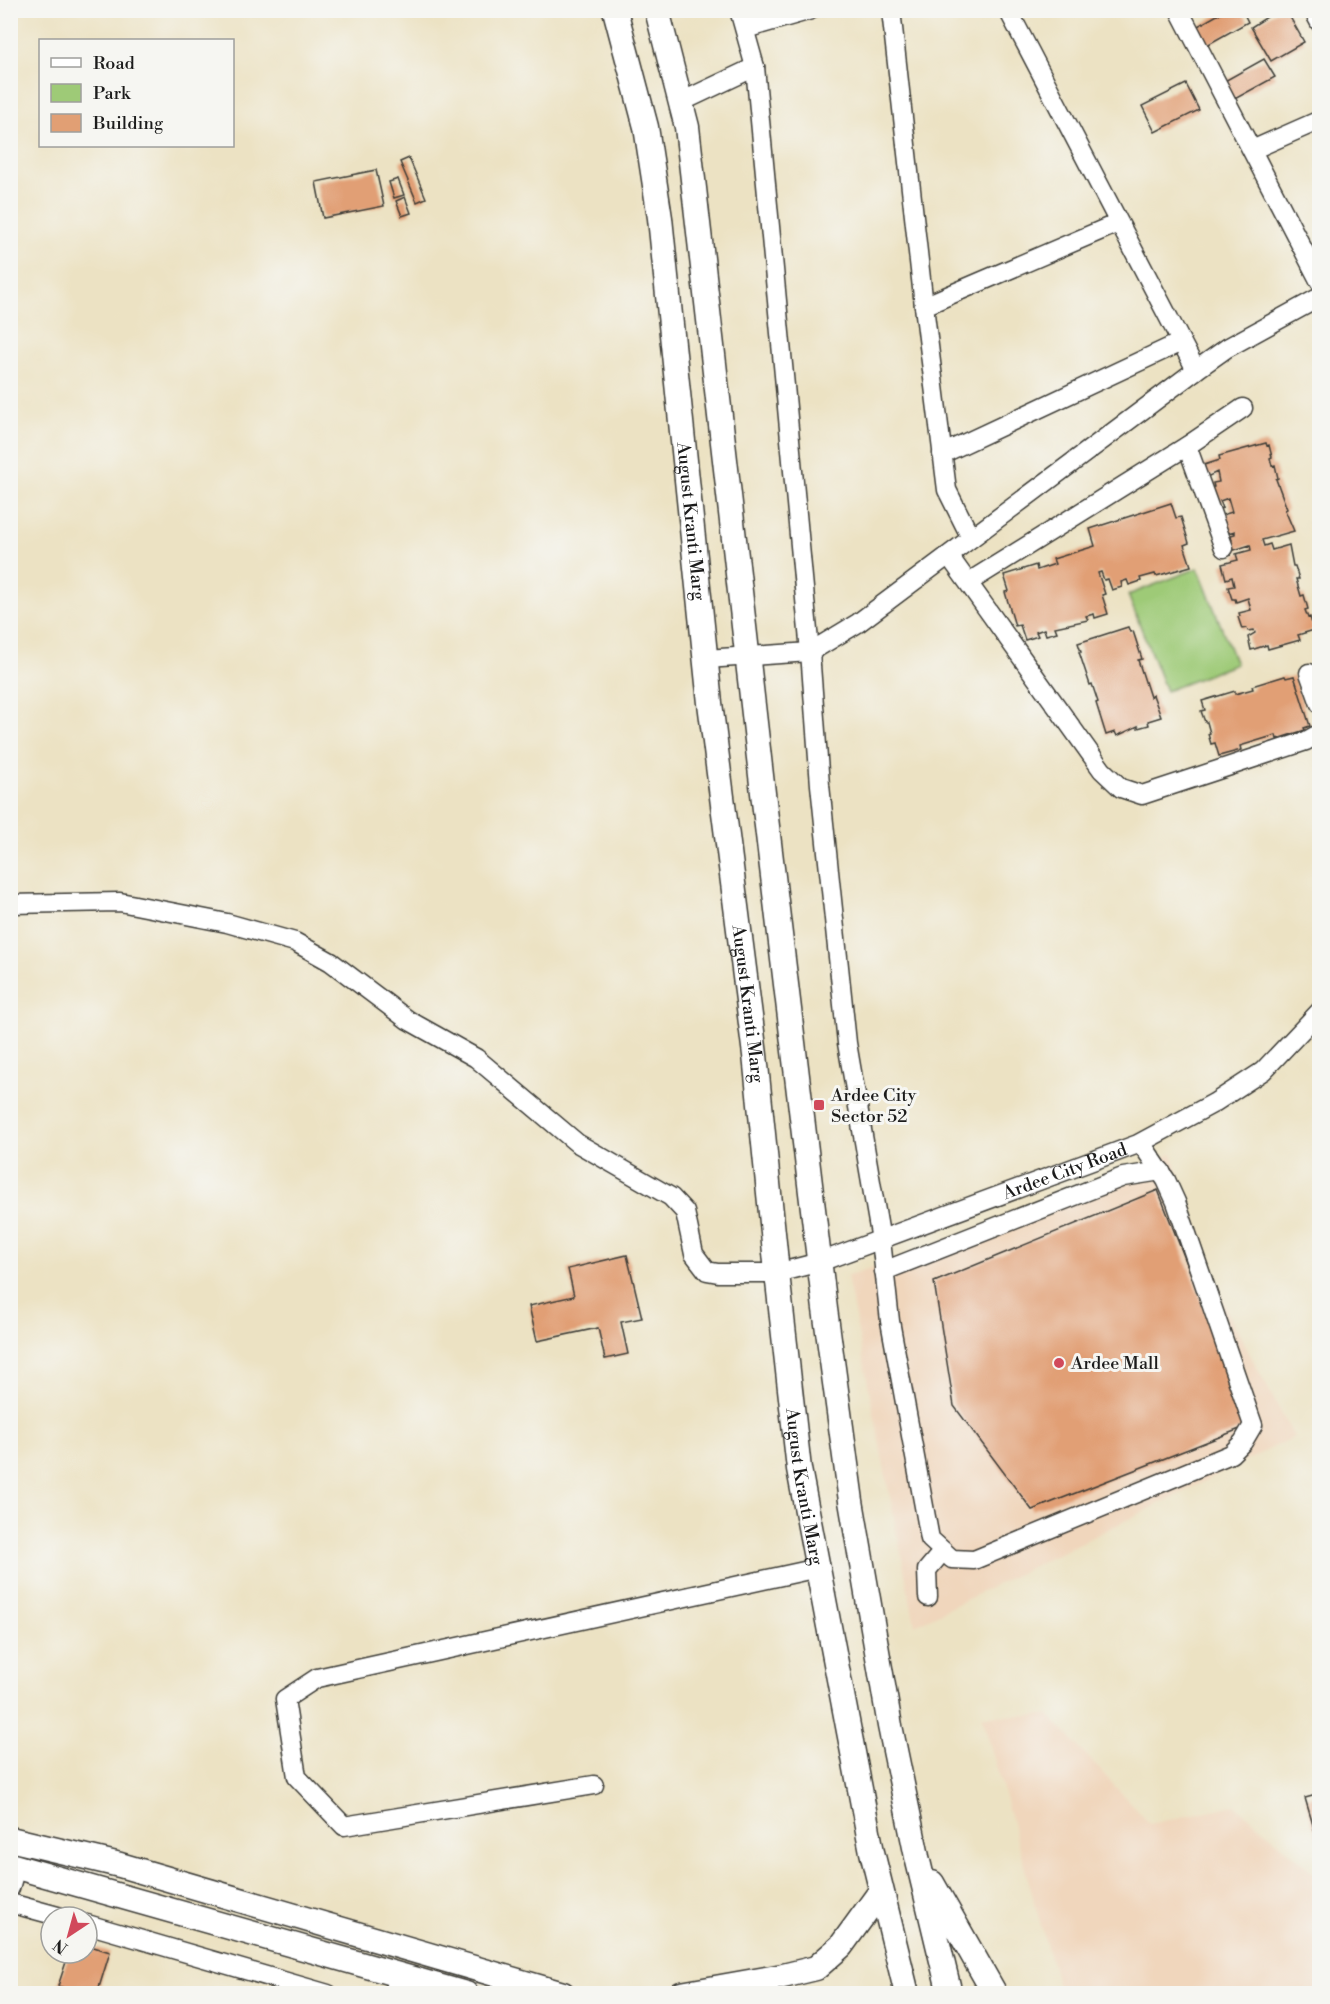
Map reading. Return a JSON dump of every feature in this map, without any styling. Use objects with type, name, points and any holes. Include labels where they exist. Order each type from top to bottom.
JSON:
[{"type":"main road","name":"August Kranti Marg","points":[[615,10],[646,127],[660,218],[706,659],[755,1055],[799,1469],[872,1852],[907,1994]]},
{"type":"main road","points":[[657,10],[687,127],[747,658],[851,1501],[890,1726],[917,1857],[950,1994]]},
{"type":"main road","points":[[10,1839],[120,1864],[563,1994]]},
{"type":"main road","points":[[917,1857],[995,1994]]},
{"type":"main road","points":[[12,1873],[396,1984],[466,1994]]},
{"type":"main road","points":[[681,1994],[816,1968],[841,1946],[881,1891]]},
{"type":"street","points":[[739,10],[755,67],[810,652],[820,785],[847,1043],[881,1240],[890,1321],[930,1539],[952,1559],[974,1560],[1231,1454],[1243,1442],[1253,1425],[1176,1202],[1161,1171],[1142,1143]]},
{"type":"street","points":[[744,29],[811,10]]},
{"type":"street","points":[[891,10],[947,490],[971,538]]},
{"type":"street","points":[[1008,10],[1196,370]]},
{"type":"street","points":[[1179,10],[1320,282]]},
{"type":"street","points":[[1313,10],[1320,23]]},
{"type":"street","points":[[681,102],[755,67]]},
{"type":"street","points":[[1252,150],[1320,120]]},
{"type":"street","points":[[924,306],[1118,223]]},
{"type":"street","points":[[706,659],[810,652],[858,623],[1227,348],[1320,297]]},
{"type":"street","points":[[942,454],[1180,342]]},
{"type":"street","points":[[969,582],[1187,446],[1243,408]]},
{"type":"street","points":[[1187,446],[1224,548]]},
{"type":"street","points":[[949,556],[1102,770],[1121,788],[1142,795],[1306,741],[1320,733]]},
{"type":"street","points":[[1309,673],[1320,704]]},
{"type":"street","name":"Ardee City Road","points":[[10,904],[120,902],[227,923],[295,942],[331,962],[408,1020],[476,1058],[577,1143],[671,1197],[685,1212],[694,1254],[707,1271],[718,1273],[777,1273],[820,1263],[1142,1143],[1214,1103],[1263,1071],[1320,1011]]},
{"type":"street","points":[[884,1271],[1123,1177],[1161,1171]]},
{"type":"street","points":[[928,1597],[927,1570],[944,1551]]},
{"type":"street","points":[[594,1785],[344,1826],[297,1777],[285,1699],[317,1678],[818,1568]]},
{"type":"street","points":[[10,1903],[39,1911]]},
{"type":"street","points":[[99,1927],[328,1994]]},
{"type":"shaded area","name":"Ardee Mall","points":[[1172,1154],[1227,1311],[1294,1437],[915,1625],[847,1276],[907,1256]]},
{"type":"shaded area","points":[[1049,1715],[1150,1824],[1235,1805],[1319,1877],[1319,1993],[1060,1993],[982,1716]]},
{"type":"green space","points":[[1198,568],[1236,664],[1166,691],[1128,595]]},
{"type":"building","points":[[1226,10],[1242,10],[1248,22],[1207,45],[1196,27]]},
{"type":"building","points":[[1278,10],[1286,10],[1304,42],[1271,61],[1251,27]]},
{"type":"building","points":[[1264,59],[1275,77],[1231,101],[1221,83]]},
{"type":"building","points":[[1186,84],[1199,110],[1155,132],[1142,106]]},
{"type":"building","points":[[409,158],[426,198],[417,202],[400,162]]},
{"type":"building","points":[[376,170],[384,206],[323,218],[316,182]]},
{"type":"building","points":[[398,179],[404,195],[394,198],[389,182]]},
{"type":"building","points":[[405,197],[411,213],[402,216],[396,201]]},
{"type":"building","points":[[1266,443],[1267,446],[1269,445],[1272,466],[1275,465],[1278,478],[1276,479],[1294,531],[1262,540],[1264,546],[1270,544],[1272,550],[1289,545],[1293,566],[1295,566],[1299,579],[1296,579],[1301,596],[1304,595],[1308,609],[1305,610],[1314,630],[1298,635],[1300,640],[1268,649],[1267,645],[1251,650],[1248,637],[1255,633],[1254,630],[1242,629],[1238,617],[1239,613],[1251,610],[1248,598],[1236,602],[1232,599],[1228,587],[1234,586],[1232,577],[1226,579],[1222,564],[1238,560],[1236,554],[1251,550],[1250,545],[1231,551],[1229,541],[1232,540],[1231,535],[1235,534],[1235,531],[1224,534],[1219,516],[1232,512],[1228,498],[1220,501],[1223,508],[1216,510],[1210,488],[1214,487],[1213,483],[1219,482],[1217,472],[1207,477],[1204,465],[1220,460],[1219,456]]},
{"type":"building","points":[[1171,503],[1176,518],[1181,517],[1189,543],[1184,545],[1191,566],[1140,578],[1141,581],[1129,585],[1127,580],[1121,582],[1122,587],[1112,590],[1108,579],[1104,580],[1101,572],[1098,573],[1105,594],[1102,595],[1108,614],[1095,618],[1094,614],[1086,616],[1088,620],[1055,627],[1057,632],[1046,635],[1044,629],[1036,632],[1038,636],[1025,640],[1020,625],[1015,626],[1005,592],[1009,591],[1004,575],[1036,565],[1037,570],[1055,564],[1053,559],[1095,546],[1090,529]]},
{"type":"building","points":[[1128,627],[1130,632],[1133,631],[1142,659],[1138,660],[1150,697],[1153,695],[1161,717],[1148,721],[1149,725],[1138,728],[1138,726],[1117,736],[1115,732],[1106,735],[1096,703],[1098,702],[1092,684],[1090,685],[1078,643]]},
{"type":"building","points":[[1285,676],[1286,678],[1294,676],[1310,726],[1304,728],[1305,730],[1277,739],[1276,735],[1240,746],[1241,750],[1219,756],[1215,743],[1211,744],[1207,722],[1201,711],[1205,710],[1202,701],[1235,691],[1235,694],[1253,689],[1252,686]]},
{"type":"building","points":[[1158,1190],[1250,1425],[1032,1510],[954,1406],[934,1282]]},
{"type":"building","points":[[627,1255],[642,1318],[621,1322],[628,1354],[605,1359],[598,1328],[537,1341],[529,1306],[574,1296],[568,1269]]},
{"type":"building","points":[[1320,1794],[1320,1845],[1319,1845],[1305,1798]]},
{"type":"building","points":[[99,1949],[110,1952],[97,1994],[81,1994],[58,1986],[65,1965],[99,1965]]},
{"type":"place","name":"Ardee City Sector 52","points":[[819,1105]]},
{"type":"place","name":"Ardee Mall","points":[[1059,1363]]}]
